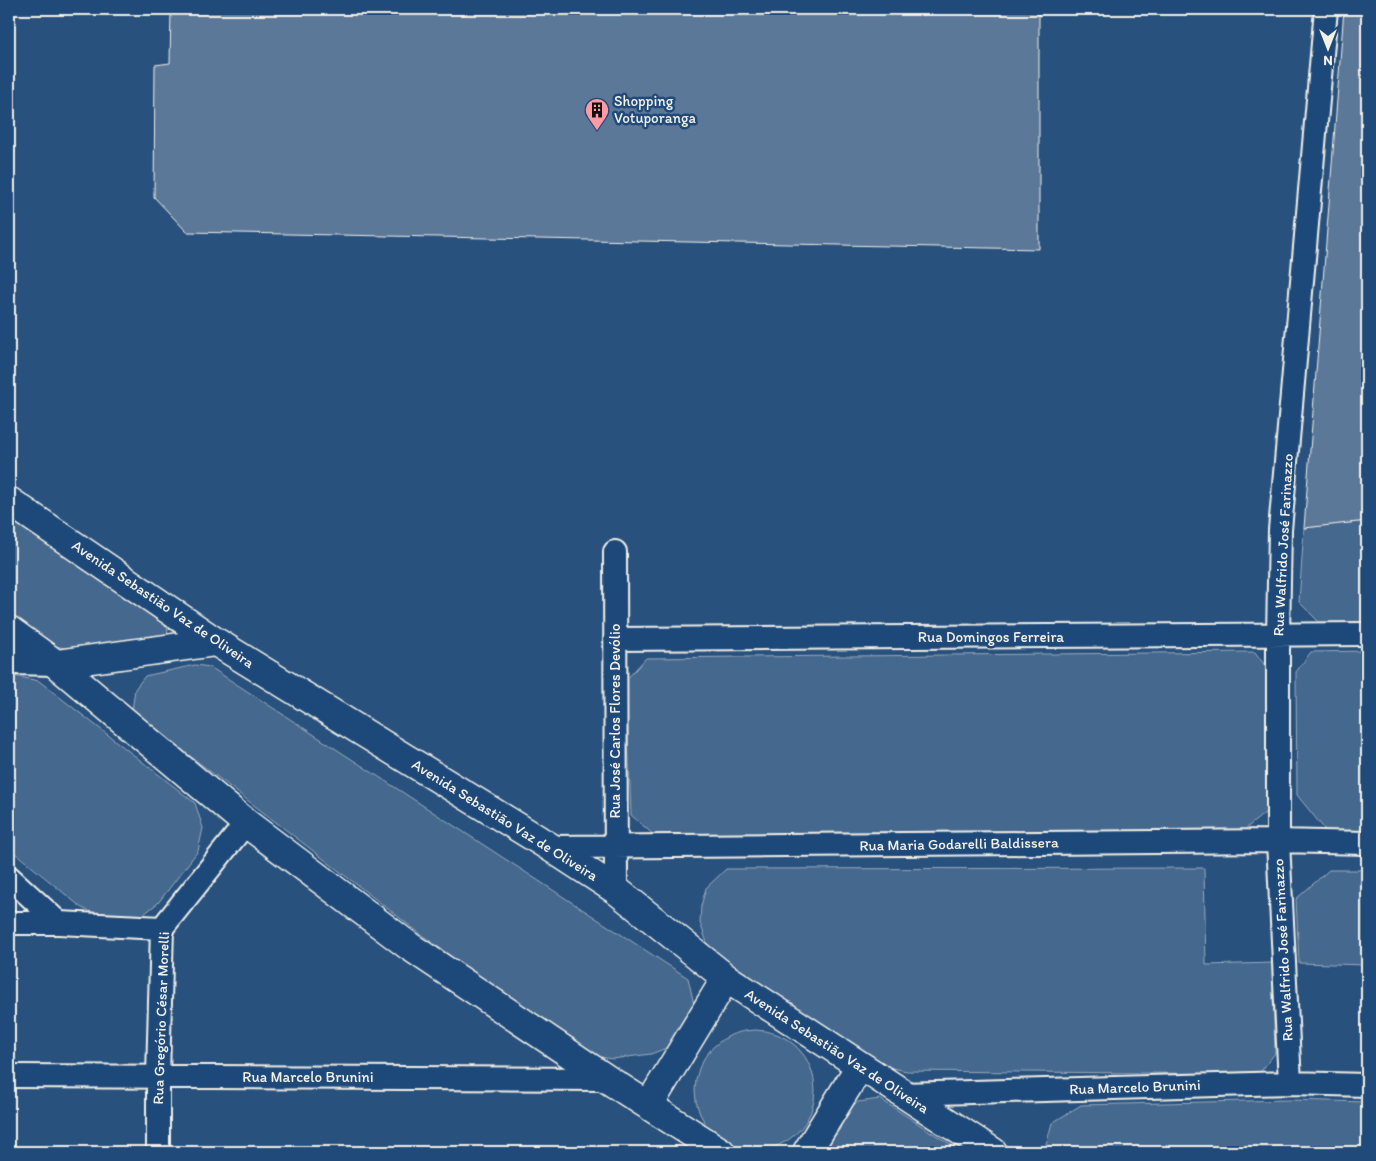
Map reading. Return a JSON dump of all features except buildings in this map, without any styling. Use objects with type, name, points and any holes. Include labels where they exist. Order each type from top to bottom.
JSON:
[{"type":"street","name":"Rua Walfrido José Farinazzo","points":[[1290,1083],[1278,841],[1278,634],[1281,520],[1326,9]]},
{"type":"street","name":"Avenida Sebastião Vaz de Oliveira","points":[[9,501],[216,642],[550,847],[616,890],[726,978],[993,1152]]},
{"type":"street","name":"Rua José Carlos Flores Devólio","points":[[615,552],[616,890]]},
{"type":"street","points":[[9,630],[56,664],[246,823],[409,946],[607,1079],[721,1152]]},
{"type":"street","name":"Rua Domingos Ferreira","points":[[615,640],[1367,634]]},
{"type":"street","points":[[9,663],[56,664],[216,642]]},
{"type":"street","name":"Rua Gregório César Morelli","points":[[158,1152],[162,928],[246,823]]},
{"type":"street","name":"Rua Maria Godarelli Baldissera","points":[[550,847],[1278,841],[1367,842]]},
{"type":"street","points":[[9,877],[59,923]]},
{"type":"street","points":[[9,923],[59,923],[162,928]]},
{"type":"street","points":[[649,1105],[726,978]]},
{"type":"street","points":[[807,1152],[860,1066]]},
{"type":"street","name":"Rua Marcelo Brunini","points":[[9,1076],[607,1079]]},
{"type":"street","name":"Rua Marcelo Brunini","points":[[902,1094],[1290,1083],[1367,1085]]},
{"type":"shaded area","points":[[9,517],[167,624],[168,635],[159,641],[64,648],[43,643],[9,618]]},
{"type":"shaded area","points":[[1367,521],[1367,626],[1324,627],[1299,602],[1304,528]]},
{"type":"shaded area","points":[[1367,651],[1367,832],[1326,831],[1297,795],[1296,672],[1311,652]]},
{"type":"shaded area","points":[[1255,652],[1269,671],[1266,812],[1244,830],[655,836],[631,815],[626,680],[646,658]]},
{"type":"shaded area","points":[[195,665],[210,667],[688,978],[694,1004],[674,1045],[651,1054],[612,1059],[583,1054],[422,935],[132,711],[135,689],[145,676]]},
{"type":"shaded area","points":[[9,675],[39,681],[195,803],[203,828],[198,851],[158,903],[140,917],[101,916],[82,908],[9,848]]},
{"type":"shaded area","points":[[1204,868],[1206,965],[1272,963],[1275,1053],[1259,1074],[907,1071],[887,1067],[747,978],[709,948],[700,923],[701,906],[706,888],[726,869]]},
{"type":"shaded area","points":[[1329,870],[1367,870],[1367,965],[1299,963],[1296,899]]},
{"type":"shaded area","points":[[755,1030],[778,1035],[797,1048],[810,1067],[815,1090],[810,1113],[797,1132],[778,1145],[755,1150],[732,1145],[713,1132],[700,1113],[695,1090],[700,1067],[713,1048],[732,1035]]},
{"type":"shaded area","points":[[880,1099],[962,1152],[823,1152],[840,1129],[845,1110],[858,1102]]},
{"type":"shaded area","points":[[1289,1100],[1367,1102],[1367,1152],[1044,1152],[1052,1123],[1081,1105]]},
{"type":"place","name":"Shopping Votuporanga","points":[[597,131]]}]
